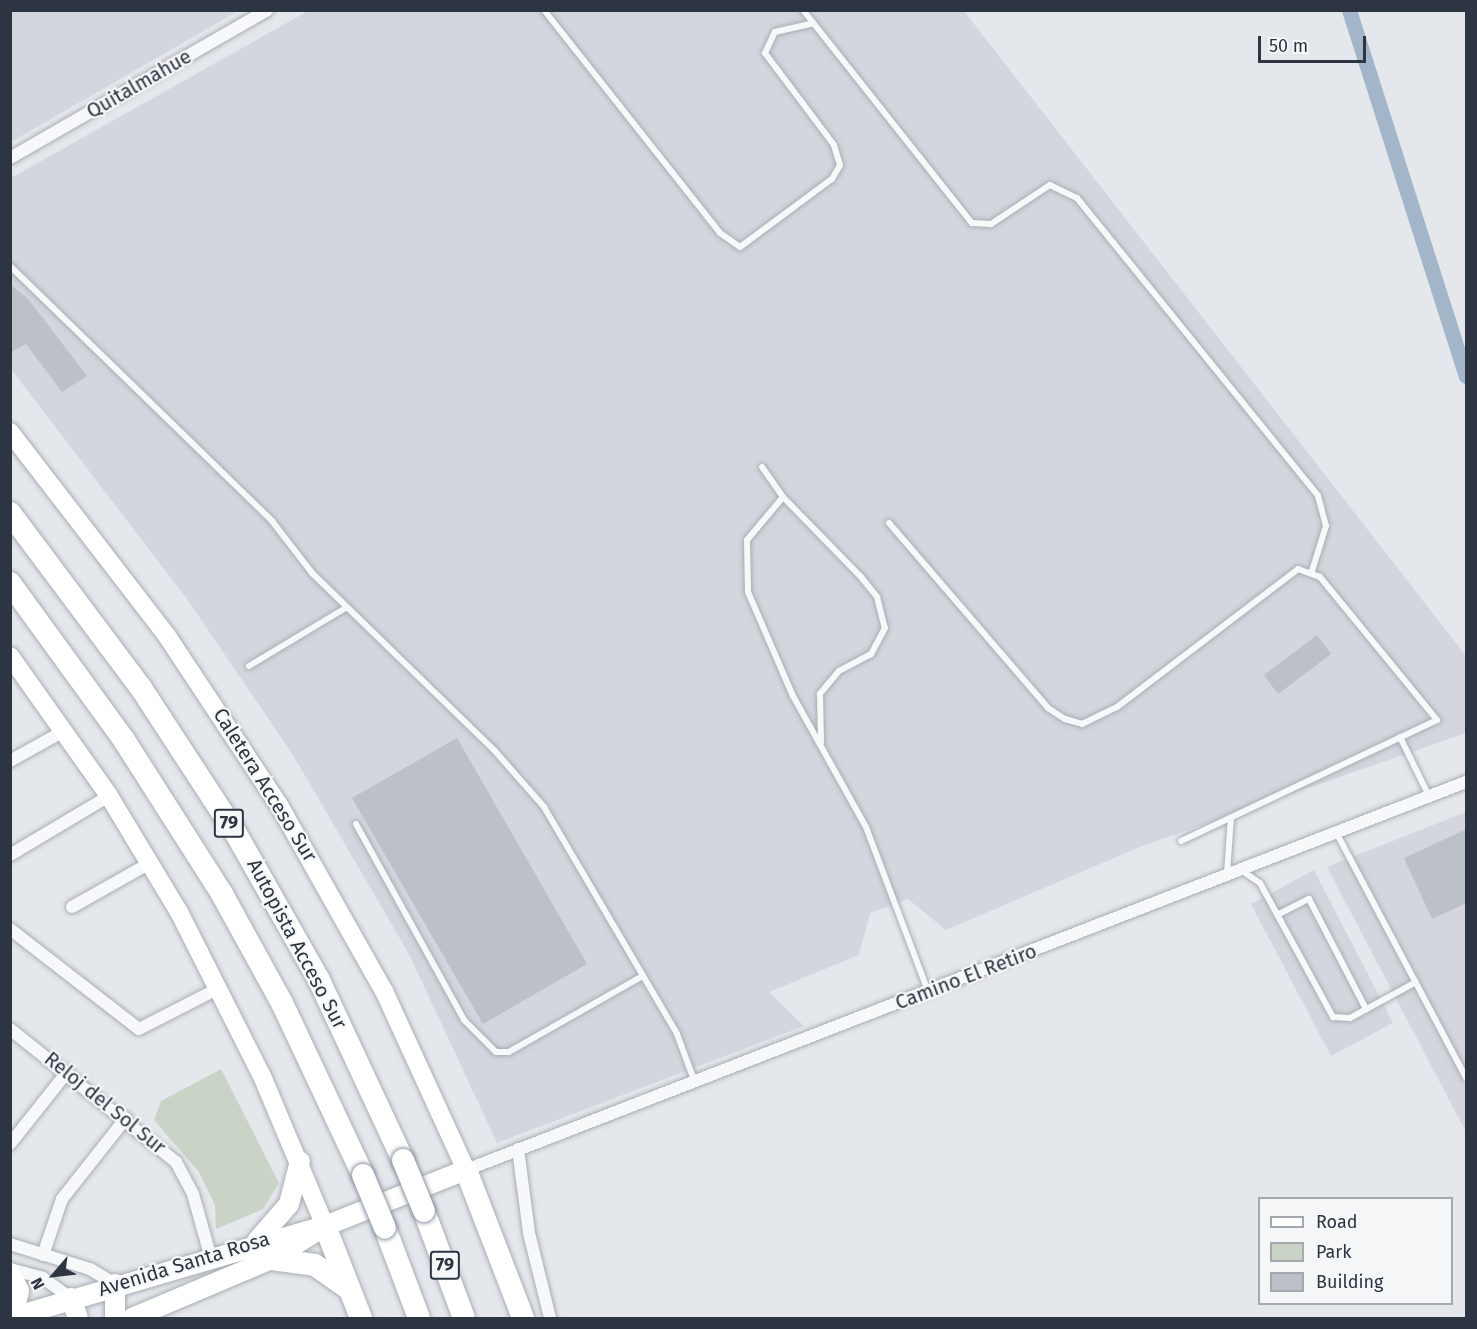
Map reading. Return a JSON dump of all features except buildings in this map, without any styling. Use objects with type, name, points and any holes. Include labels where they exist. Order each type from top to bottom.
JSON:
[{"type":"highway","name":"Autopista Acceso Sur","points":[[10,513],[141,688],[235,832],[319,980],[403,1160],[464,1318]]},
{"type":"highway","name":"Autopista Acceso Sur","points":[[10,583],[124,740],[211,876],[282,1003],[363,1174],[420,1318]]},
{"type":"highway","points":[[466,1170],[523,1318]]},
{"type":"highway","points":[[324,1226],[361,1318]]},
{"type":"highway","points":[[272,1259],[315,1265],[347,1287]]},
{"type":"main road","name":"Caletera Acceso Sur","points":[[10,432],[167,636],[279,805],[384,991],[466,1170]]},
{"type":"main road","points":[[11,658],[109,796],[150,863],[219,988],[300,1161],[324,1226]]},
{"type":"main road","points":[[255,1242],[289,1204],[300,1161]]},
{"type":"main road","name":"Avenida Santa Rosa","points":[[12,1318],[210,1255],[324,1226],[466,1170]]},
{"type":"main road","name":"Avenida Santa Rosa","points":[[132,1318],[272,1259],[324,1226]]},
{"type":"main road","points":[[10,1271],[19,1291],[12,1318]]},
{"type":"main road","points":[[115,1284],[115,1318]]},
{"type":"main road","points":[[71,1298],[78,1318]]},
{"type":"street","name":"Quitalmahue","points":[[10,158],[267,10]]},
{"type":"street","points":[[10,761],[64,731]]},
{"type":"street","name":"Camino El Retiro","points":[[466,1170],[1467,782]]},
{"type":"street","points":[[10,855],[109,796]]},
{"type":"street","points":[[72,907],[150,863]]},
{"type":"street","points":[[10,929],[139,1029],[219,988]]},
{"type":"street","name":"Reloj del Sol Sur","points":[[11,1029],[126,1118],[182,1171],[210,1255]]},
{"type":"street","points":[[10,1144],[67,1072]]},
{"type":"street","points":[[43,1254],[62,1199],[126,1118]]},
{"type":"street","points":[[518,1149],[529,1233],[550,1318]]},
{"type":"street","points":[[10,1244],[43,1254],[115,1284]]},
{"type":"street","points":[[10,1271],[43,1278],[71,1298]]},
{"type":"lane","points":[[544,10],[720,233],[741,247],[832,178],[840,165],[834,145],[765,53],[775,32],[813,23]]},
{"type":"lane","points":[[803,10],[972,223],[991,224],[1050,184],[1077,198],[1318,496],[1326,526],[1312,571]]},
{"type":"lane","points":[[10,266],[272,521],[300,559],[494,750],[544,807],[677,1034],[694,1080]]},
{"type":"lane","points":[[762,467],[783,497],[872,591],[885,628],[871,654],[839,671],[820,694],[821,746]]},
{"type":"lane","points":[[783,497],[747,540],[748,592],[765,639],[866,827],[929,992]]},
{"type":"lane","points":[[889,523],[1048,708],[1082,724],[1117,707],[1284,576],[1298,569],[1312,571],[1437,720],[1181,841]]},
{"type":"lane","points":[[249,666],[347,607]]},
{"type":"lane","points":[[1400,737],[1429,797]]},
{"type":"lane","points":[[1231,817],[1230,873],[1251,872],[1333,1017],[1341,1020],[1416,982]]},
{"type":"lane","points":[[356,824],[465,1020],[496,1052],[509,1052],[643,976]]},
{"type":"lane","points":[[1336,832],[1467,1078]]},
{"type":"lane","points":[[1277,915],[1309,899],[1366,1009]]},
{"type":"lane","points":[[1459,1063],[1467,1059]]},
{"type":"shaded area","points":[[11,10],[238,10],[238,11],[11,142]]},
{"type":"shaded area","points":[[308,11],[964,11],[1466,656],[1466,733],[1142,846],[946,930],[908,899],[870,913],[859,955],[769,992],[804,1026],[497,1143],[409,954],[293,755],[187,599],[11,369],[11,178]]},
{"type":"shaded area","points":[[1466,812],[1466,1132],[1327,867]]},
{"type":"shaded area","points":[[1314,870],[1393,1023],[1331,1056],[1251,904]]},
{"type":"green space","points":[[221,1069],[279,1183],[263,1209],[216,1229],[215,1205],[199,1172],[154,1120],[161,1101]]},
{"type":"waterway","points":[[1349,10],[1466,376]]}]
